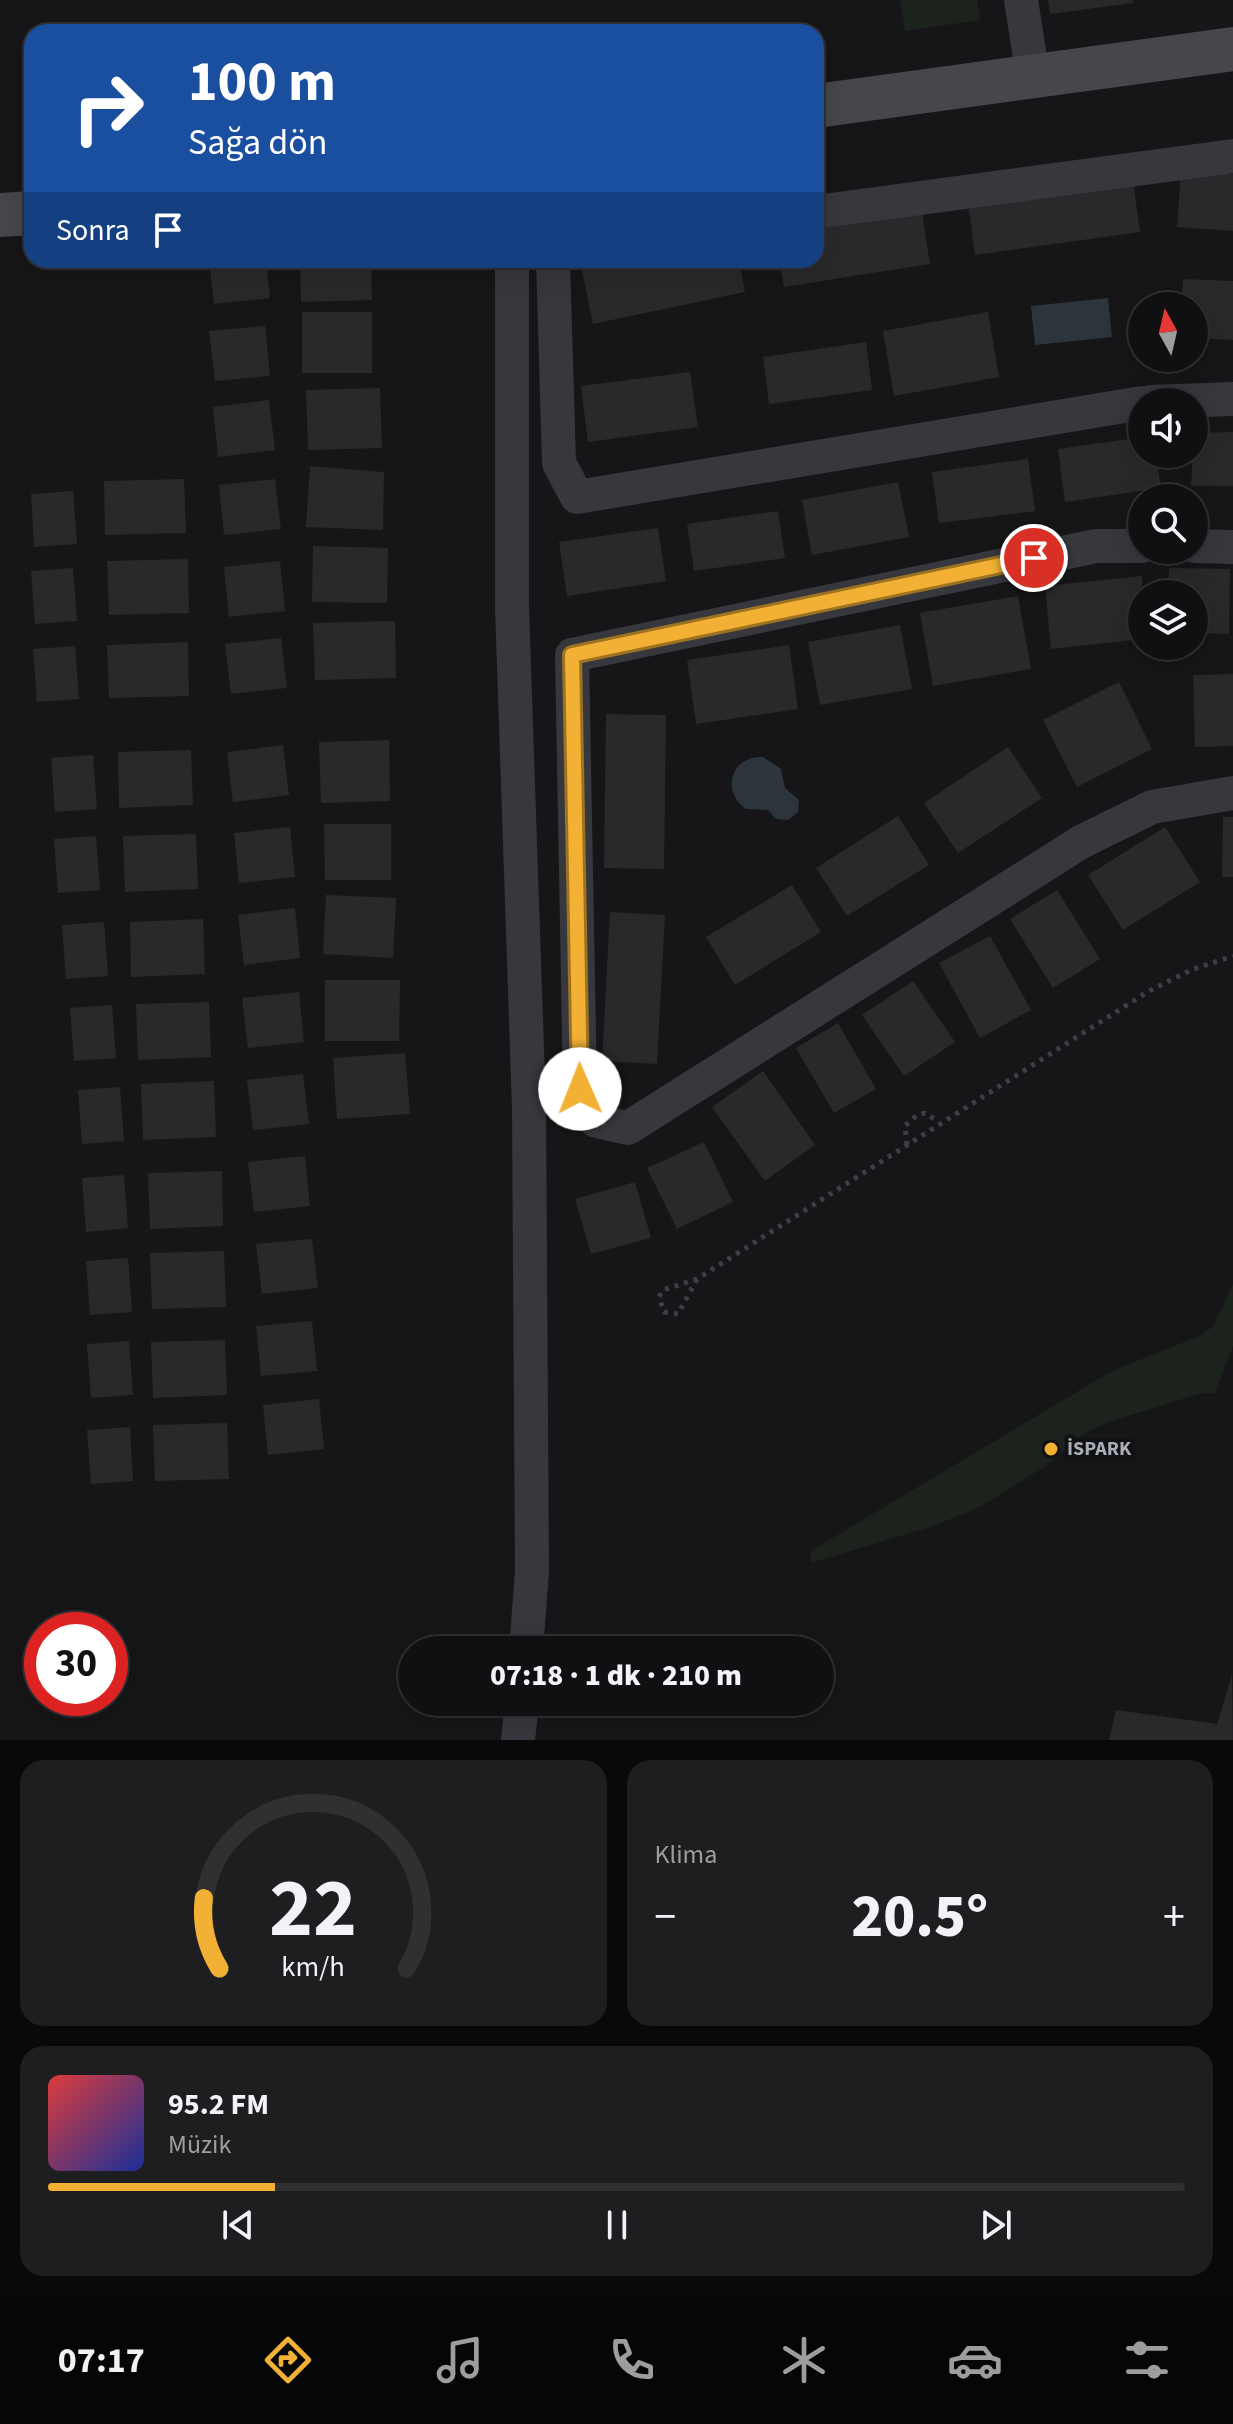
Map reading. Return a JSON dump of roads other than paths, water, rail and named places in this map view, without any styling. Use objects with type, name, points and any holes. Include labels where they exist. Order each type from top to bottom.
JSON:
[{"type":"street","points":[[1021,0],[1033,77]]},
{"type":"street","points":[[824,105],[1233,49]]},
{"type":"street","points":[[824,211],[1233,156]]},
{"type":"street","points":[[0,215],[24,214]]},
{"type":"street","points":[[512,268],[513,638],[529,1124],[532,1571],[527,1636]]},
{"type":"street","points":[[553,268],[559,463],[577,497],[1128,405]]},
{"type":"street","points":[[1208,400],[1233,399]]},
{"type":"street","points":[[1128,546],[1096,546],[572,655],[580,1089],[596,1121],[628,1128],[1081,842],[1152,807],[1233,793]]},
{"type":"street","points":[[1208,546],[1233,547]]},
{"type":"street","points":[[518,1740],[521,1716]]},
{"type":"place","name":"İSPARK","points":[[1051,1449]]}]
